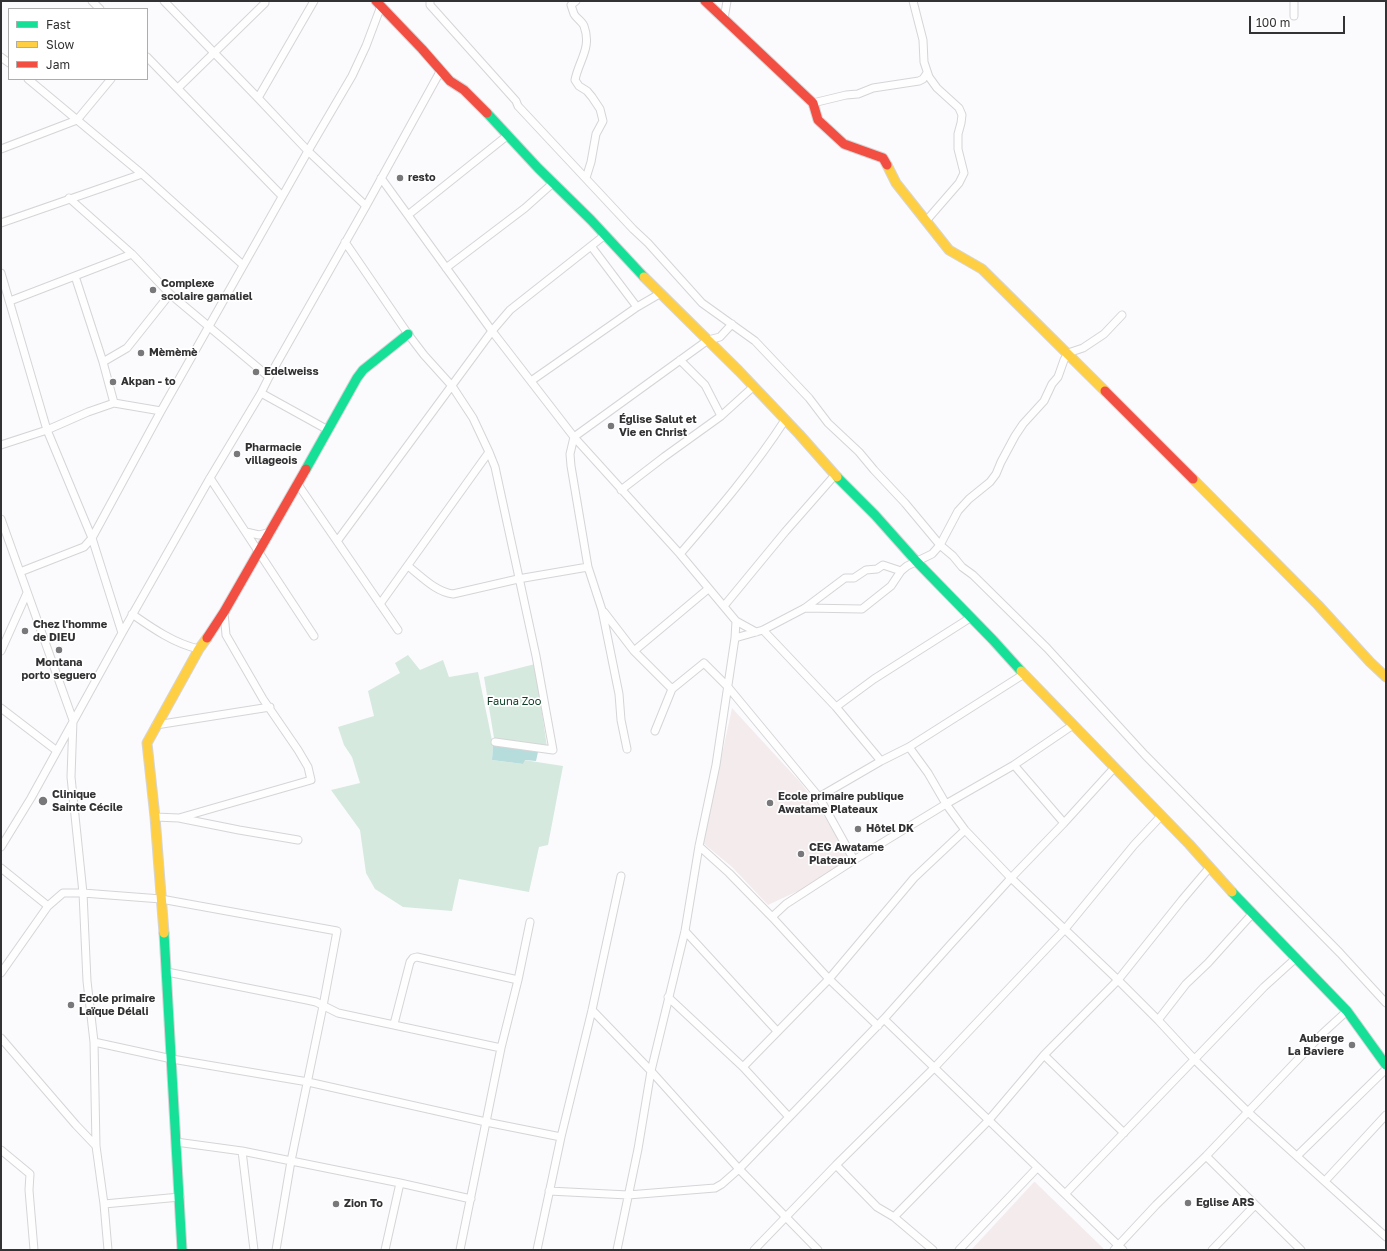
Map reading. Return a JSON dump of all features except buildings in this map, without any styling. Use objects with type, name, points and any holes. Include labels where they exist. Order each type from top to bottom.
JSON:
[{"type":"street","points":[[164,1],[308,151],[366,206]]},
{"type":"street","points":[[258,98],[314,1]]},
{"type":"street","points":[[430,1],[430,5],[516,101],[518,106],[633,229],[648,243],[702,303],[754,341],[809,398],[828,423],[859,452],[940,545],[1042,642],[1145,755],[1340,953],[1386,1003]]},
{"type":"street","points":[[576,1],[571,5],[574,15],[583,24],[587,37],[587,47],[577,70],[575,80],[579,86],[592,97],[600,110],[603,121],[596,134],[591,162],[586,178]]},
{"type":"street","points":[[705,1],[813,103],[818,120],[844,144],[883,158],[896,183],[949,250],[982,269],[1068,353],[1318,605],[1370,662],[1386,677]]},
{"type":"street","points":[[724,19],[727,1]]},
{"type":"street","points":[[913,1],[923,40],[924,62],[929,77],[937,88],[959,108],[962,115],[958,134],[958,149],[964,173],[959,183],[926,221]]},
{"type":"street","points":[[1294,1],[1294,16]]},
{"type":"street","points":[[178,88],[266,2]]},
{"type":"street","points":[[20,572],[84,547],[92,538],[208,327],[352,76],[366,46],[378,4],[422,48],[450,81],[464,90],[661,293],[739,370],[753,388],[875,515],[970,618],[993,640],[1114,768],[1189,844],[1241,903],[1253,913],[1347,1011],[1386,1066]]},
{"type":"street","points":[[148,58],[282,196]]},
{"type":"street","points":[[1,847],[31,798],[132,614],[261,393],[440,70]]},
{"type":"street","points":[[813,103],[846,95],[858,94],[872,88],[919,81],[923,79],[927,72]]},
{"type":"street","points":[[29,80],[142,174],[243,265]]},
{"type":"street","points":[[1,149],[77,120],[110,80]]},
{"type":"street","points":[[408,215],[508,135]]},
{"type":"street","points":[[1,223],[69,198],[142,174]]},
{"type":"street","points":[[381,178],[492,331],[574,437],[680,554],[736,621],[760,631],[836,707],[881,761]]},
{"type":"street","points":[[446,268],[525,208],[553,183]]},
{"type":"street","points":[[69,198],[132,254],[170,294],[269,377]]},
{"type":"street","points":[[338,540],[492,331],[510,310],[605,235]]},
{"type":"street","points":[[345,242],[408,334],[424,355],[452,386],[473,418],[489,452],[499,483],[518,579],[536,656],[553,750],[495,742]]},
{"type":"street","points":[[591,246],[637,308]]},
{"type":"street","points":[[10,301],[132,254]]},
{"type":"street","points":[[1,273],[46,430],[92,538],[122,633]]},
{"type":"street","points":[[75,276],[103,362],[114,403]]},
{"type":"street","points":[[531,381],[661,293]]},
{"type":"street","points":[[103,362],[127,348],[170,294]]},
{"type":"street","points":[[805,608],[862,609],[891,586],[901,571],[907,566],[932,554],[940,545],[958,511],[969,499],[990,482],[996,474],[1014,436],[1044,401],[1052,384],[1058,377],[1068,353],[1083,348],[1104,334],[1122,315]]},
{"type":"street","points":[[626,749],[621,720],[619,694],[602,610],[588,567],[571,466],[570,454],[574,437],[708,340],[720,337],[732,324]]},
{"type":"street","points":[[182,1250],[167,972],[147,743],[199,648],[224,612],[363,370],[408,334]]},
{"type":"street","points":[[680,360],[705,385],[720,416]]},
{"type":"street","points":[[621,490],[720,416],[753,388]]},
{"type":"street","points":[[261,393],[328,430]]},
{"type":"street","points":[[1,445],[46,430],[88,412],[114,403],[161,411]]},
{"type":"street","points":[[680,554],[767,449],[785,420]]},
{"type":"street","points":[[380,604],[489,452]]},
{"type":"street","points":[[724,606],[785,532],[835,475]]},
{"type":"street","points":[[210,478],[314,636]]},
{"type":"street","points":[[298,483],[398,630]]},
{"type":"street","points":[[1,519],[73,720],[71,777],[83,893],[87,981],[94,1042],[96,1146],[104,1204],[108,1250]]},
{"type":"street","points":[[246,532],[259,535],[271,532]]},
{"type":"street","points":[[408,566],[437,589],[445,593],[453,594],[518,579],[588,567]]},
{"type":"street","points":[[735,638],[760,631],[805,608],[845,578],[854,578],[866,570],[877,569],[883,566],[901,571]]},
{"type":"street","points":[[634,651],[708,589]]},
{"type":"street","points":[[1,651],[27,593]]},
{"type":"street","points":[[602,610],[634,651],[672,690]]},
{"type":"street","points":[[179,818],[311,780],[308,767],[263,699],[226,635],[224,612]]},
{"type":"street","points":[[132,614],[187,646],[199,648]]},
{"type":"street","points":[[836,707],[874,679],[970,618]]},
{"type":"street","points":[[617,1250],[638,1149],[651,1072],[685,931],[699,846],[716,765],[735,638],[736,621]]},
{"type":"street","points":[[655,731],[672,690],[704,663],[728,687],[818,797],[854,860]]},
{"type":"street","points":[[818,797],[881,761],[909,747],[1024,674]]},
{"type":"street","points":[[1,708],[57,751]]},
{"type":"street","points":[[156,725],[270,708]]},
{"type":"street","points":[[772,917],[786,904],[854,860],[1014,765],[1073,725]]},
{"type":"street","points":[[909,747],[928,773],[946,804],[965,830],[1011,878],[1118,980],[1195,1060],[1248,1112],[1386,1237]]},
{"type":"street","points":[[1014,765],[1064,823]]},
{"type":"street","points":[[549,1191],[628,1195],[715,1188],[722,1184],[739,1170],[884,1020],[1011,878],[1114,768]]},
{"type":"street","points":[[754,1250],[836,1165],[934,1068],[1065,929],[1134,845],[1161,816]]},
{"type":"street","points":[[154,817],[179,818],[298,840]]},
{"type":"street","points":[[743,1067],[829,979],[914,878],[965,830]]},
{"type":"street","points":[[699,846],[729,872],[829,979],[878,1026]]},
{"type":"street","points":[[894,1217],[988,1121],[1044,1055],[1118,980],[1210,867]]},
{"type":"street","points":[[1,868],[48,906]]},
{"type":"street","points":[[537,1250],[561,1137],[592,1010],[621,876]]},
{"type":"street","points":[[1,973],[48,906],[63,893],[83,893],[161,899],[337,931],[291,1161],[276,1250]]},
{"type":"street","points":[[1158,1020],[1186,984],[1253,913]]},
{"type":"street","points":[[460,1250],[501,1048],[518,980],[530,922]]},
{"type":"street","points":[[685,931],[778,1031]]},
{"type":"street","points":[[394,1024],[410,962],[413,958],[417,957],[518,980]]},
{"type":"street","points":[[1065,1194],[1264,987],[1296,958]]},
{"type":"street","points":[[167,972],[307,1000],[338,1013],[501,1048]]},
{"type":"street","points":[[668,997],[743,1067],[789,1117]]},
{"type":"street","points":[[592,1010],[651,1072],[739,1170],[818,1250]]},
{"type":"street","points":[[884,1020],[1065,1194],[1118,1248],[1156,1205],[1206,1156],[1322,1033],[1347,1011]]},
{"type":"street","points":[[1,1038],[96,1146]]},
{"type":"street","points":[[94,1042],[172,1059],[308,1082],[486,1122],[561,1137]]},
{"type":"street","points":[[1044,1055],[1124,1133]]},
{"type":"street","points":[[1297,1156],[1386,1069]]},
{"type":"street","points":[[1325,1181],[1386,1115]]},
{"type":"street","points":[[176,1142],[242,1151],[400,1183],[470,1199]]},
{"type":"street","points":[[1,1150],[30,1174],[29,1190],[34,1250]]},
{"type":"street","points":[[242,1151],[254,1250]]},
{"type":"street","points":[[1206,1156],[1301,1250]]},
{"type":"street","points":[[836,1165],[877,1207],[894,1217],[933,1250]]},
{"type":"street","points":[[959,1250],[1037,1168]]},
{"type":"street","points":[[385,1250],[400,1183]]},
{"type":"street","points":[[104,1204],[180,1197]]},
{"type":"street","points":[[1212,1250],[1256,1205]]},
{"type":"shaded area","points":[[732,708],[801,783],[816,803],[848,855],[847,859],[813,884],[768,905],[732,867],[703,843]]},
{"type":"shaded area","points":[[1034,1182],[1103,1248],[1104,1250],[971,1250]]},
{"type":"green space","points":[[408,655],[420,670],[443,660],[449,677],[478,672],[493,745],[492,760],[523,764],[524,760],[563,766],[548,845],[539,847],[529,892],[459,879],[452,911],[403,907],[375,889],[366,873],[360,830],[331,790],[360,783],[352,757],[344,745],[338,727],[374,716],[368,691],[400,673],[395,663]]},
{"type":"green space","name":"Fauna Zoo","points":[[535,664],[547,747],[494,738],[484,677]]},
{"type":"water","points":[[493,745],[538,752],[536,761],[525,760],[523,764],[492,760]]},
{"type":"traffic: fast","points":[[487,113],[644,277]]},
{"type":"traffic: fast","points":[[306,469],[357,378],[363,370],[408,334]]},
{"type":"traffic: fast","points":[[837,477],[875,515],[916,561],[1021,671]]},
{"type":"traffic: fast","points":[[1232,892],[1347,1011],[1386,1065]]},
{"type":"traffic: fast","points":[[164,933],[182,1250]]},
{"type":"traffic: slow","points":[[887,165],[896,183],[949,250],[982,269],[1105,391]]},
{"type":"traffic: slow","points":[[644,277],[739,371],[799,434],[837,477]]},
{"type":"traffic: slow","points":[[1193,479],[1318,605],[1370,662],[1386,677]]},
{"type":"traffic: slow","points":[[164,933],[155,817],[147,743],[199,649],[207,638]]},
{"type":"traffic: slow","points":[[1021,671],[1189,844],[1232,892]]},
{"type":"traffic: jam","points":[[376,1],[450,81],[464,90],[487,113]]},
{"type":"traffic: jam","points":[[705,1],[813,103],[818,120],[844,144],[883,158],[887,165]]},
{"type":"traffic: jam","points":[[1105,391],[1193,479]]},
{"type":"traffic: jam","points":[[207,638],[224,612],[306,469]]},
{"type":"place","name":"resto","points":[[400,178]]},
{"type":"place","name":"Complexe scolaire gamaliel","points":[[153,290]]},
{"type":"place","name":"Mèmèmè","points":[[141,353]]},
{"type":"place","name":"Edelweiss","points":[[256,372]]},
{"type":"place","name":"Akpan - to","points":[[113,382]]},
{"type":"place","name":"Église Salut et Vie en Christ","points":[[611,426]]},
{"type":"place","name":"Pharmacie villageois","points":[[237,454]]},
{"type":"place","name":"Chez l'homme de DIEU","points":[[25,631]]},
{"type":"place","name":"Montana porto seguero","points":[[59,650]]},
{"type":"place","name":"Clinique Sainte Cécile","points":[[43,801]]},
{"type":"place","name":"Ecole primaire publique Awatame Plateaux","points":[[770,803]]},
{"type":"place","name":"Hôtel DK","points":[[858,829]]},
{"type":"place","name":"CEG Awatame Plateaux","points":[[801,854]]},
{"type":"place","name":"Ecole primaire Laïque Délali","points":[[71,1005]]},
{"type":"place","name":"Auberge La Baviere","points":[[1352,1045]]},
{"type":"place","name":"Eglise ARS","points":[[1188,1203]]},
{"type":"place","name":"Zion To","points":[[336,1204]]}]
